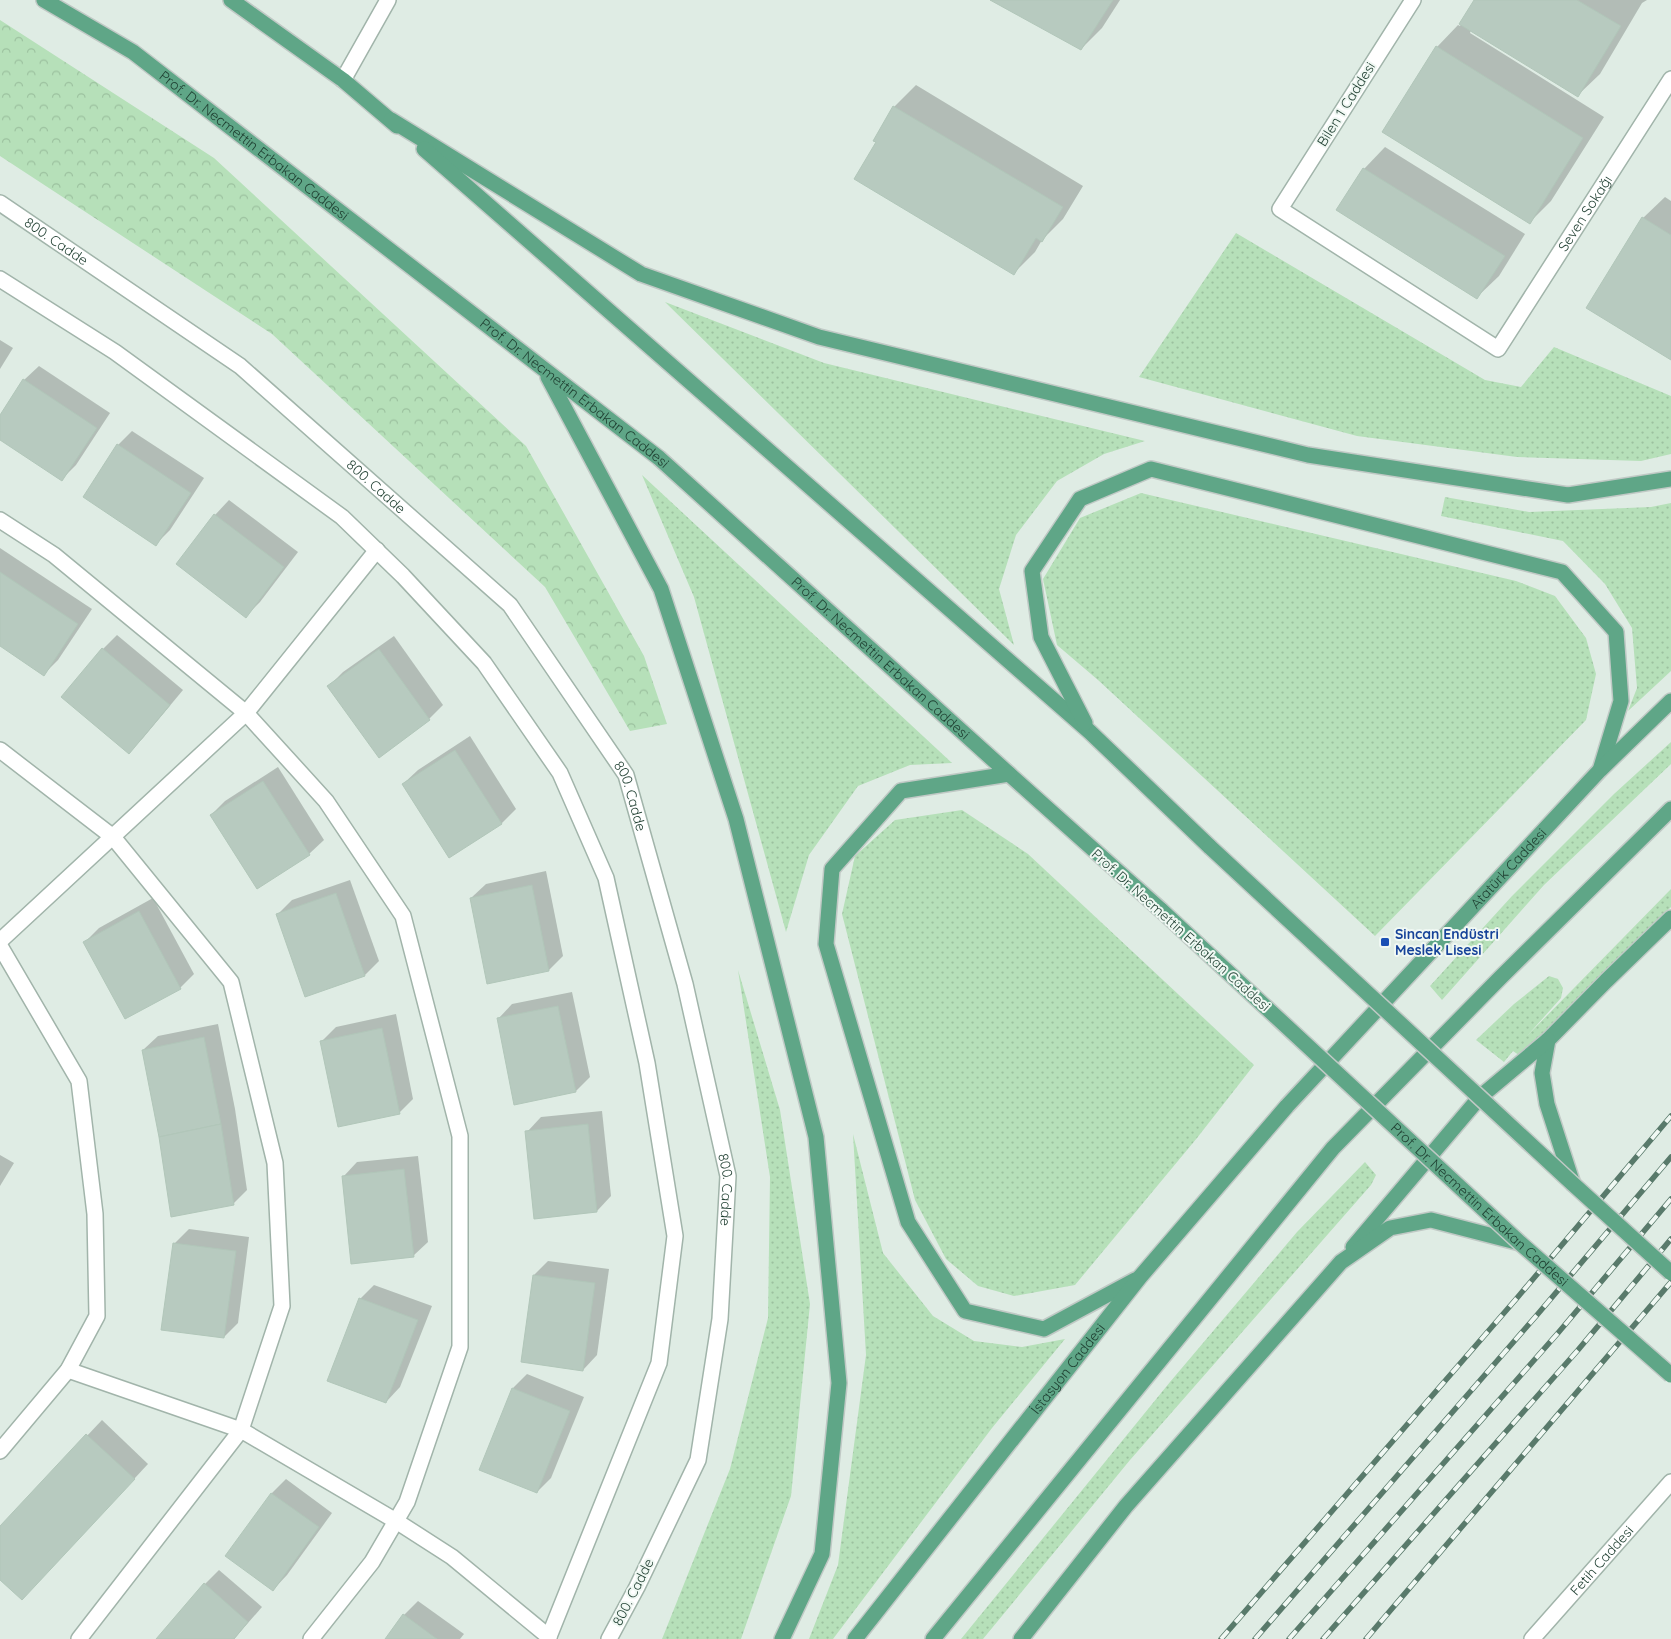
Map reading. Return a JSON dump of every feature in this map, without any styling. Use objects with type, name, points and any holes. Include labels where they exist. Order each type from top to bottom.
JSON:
[{"type":"main road","name":"Prof. Dr. Necmettin Erbakan Caddesi","points":[[44,0],[133,52],[659,458],[1162,910],[1520,1243],[1671,1375]]},
{"type":"main road","points":[[232,0],[343,80],[391,120],[1090,732],[1210,847],[1671,1273]]},
{"type":"main road","points":[[391,120],[641,274],[819,337],[1308,455],[1568,494],[1671,479]]},
{"type":"main road","points":[[545,371],[661,589],[736,819],[816,1136],[839,1383],[822,1554],[782,1639]]},
{"type":"main road","points":[[1090,732],[1041,637],[1032,571],[1080,499],[1151,470],[1562,572],[1616,632],[1621,701],[1600,770]]},
{"type":"main road","name":"Atatürk Caddesi","points":[[1288,1106],[1600,770],[1671,701]]},
{"type":"main road","points":[[1009,774],[901,791],[832,869],[826,944],[908,1222],[965,1311],[1044,1329],[1140,1277]]},
{"type":"main road","points":[[933,1639],[1333,1148],[1493,985],[1671,809]]},
{"type":"main road","points":[[1021,1639],[1126,1506],[1340,1262],[1480,1097],[1548,1040],[1606,980],[1671,918]]},
{"type":"main road","points":[[1548,1040],[1542,1073],[1546,1096],[1573,1184]]},
{"type":"main road","name":"İstasyon Caddesi","points":[[855,1639],[1140,1277],[1288,1106]]},
{"type":"main road","points":[[1340,1262],[1390,1228],[1431,1220],[1520,1243]]},
{"type":"street","points":[[343,80],[388,0]]},
{"type":"street","name":"Bilen 1 Caddesi","points":[[1413,0],[1280,209],[1498,349]]},
{"type":"street","name":"Seven Sokağı","points":[[1498,349],[1671,80]]},
{"type":"street","name":"800. Cadde","points":[[0,203],[240,366],[510,605],[626,775],[685,984],[728,1176],[720,1319],[698,1460],[609,1639]]},
{"type":"street","points":[[0,279],[115,352],[342,517],[403,576],[484,662],[560,773],[606,878],[647,1064],[675,1236],[659,1363],[548,1638],[452,1557],[396,1521],[241,1430],[68,1370]]},
{"type":"street","points":[[0,520],[54,555],[246,712],[326,800],[403,916],[460,1136],[460,1347],[407,1502],[372,1562],[311,1639]]},
{"type":"street","points":[[0,941],[246,712],[377,550]]},
{"type":"street","points":[[0,750],[112,837],[231,982],[274,1163],[282,1306],[241,1430],[79,1639]]},
{"type":"street","points":[[0,946],[79,1081],[94,1214],[97,1316],[68,1370],[0,1451]]},
{"type":"street","name":"Fetih Caddesi","points":[[1532,1639],[1671,1482]]},
{"type":"green space","points":[[0,20],[214,158],[526,446],[644,656],[667,724],[630,731],[545,587],[272,334],[0,156]]},
{"type":"green space","points":[[1236,233],[1485,380],[1521,387],[1554,347],[1671,396],[1671,454],[1641,461],[1517,457],[1357,436],[1139,377]]},
{"type":"green space","points":[[665,302],[824,363],[1145,441],[1104,454],[1057,481],[1016,535],[999,589],[1014,645]]},
{"type":"green space","points":[[642,475],[952,763],[910,765],[858,786],[809,855],[786,932],[694,597]]},
{"type":"green space","points":[[1141,493],[1516,581],[1555,596],[1586,638],[1596,674],[1586,720],[1375,936],[1098,680],[1057,645],[1043,579],[1080,518]]},
{"type":"green space","points":[[1445,497],[1529,512],[1651,507],[1671,503],[1671,671],[1628,711],[1637,688],[1632,628],[1605,584],[1563,541],[1441,516]]},
{"type":"green space","points":[[1671,742],[1671,764],[1544,885],[1442,1000],[1430,986],[1512,896],[1614,794]]},
{"type":"green space","points":[[962,810],[1028,854],[1254,1065],[1197,1138],[1075,1285],[1014,1296],[978,1286],[946,1259],[915,1200],[842,914],[855,856],[895,820]]},
{"type":"green space","points":[[1671,889],[1671,907],[1523,1058],[1513,1051],[1504,1062],[1476,1040],[1514,1004],[1549,976],[1558,979],[1563,988],[1561,998],[1527,1036]]},
{"type":"green space","points":[[738,970],[780,1110],[810,1304],[791,1496],[741,1639],[662,1639],[730,1469],[768,1318],[770,1177]]},
{"type":"green space","points":[[853,1134],[883,1253],[933,1316],[974,1341],[1022,1347],[1065,1339],[992,1428],[833,1639],[809,1639],[838,1565],[866,1355]]},
{"type":"green space","points":[[1365,1162],[1376,1175],[1371,1185],[1130,1460],[983,1639],[961,1639],[1170,1382],[1297,1232]]},
{"type":"building","points":[[990,0],[1113,0],[1081,50]]},
{"type":"building","points":[[1474,0],[1577,0],[1621,26],[1578,97],[1459,24]]},
{"type":"building","points":[[1436,46],[1583,138],[1530,224],[1382,132]]},
{"type":"building","points":[[893,106],[1063,207],[1042,242],[1036,238],[1014,275],[854,179],[876,142],[873,141]]},
{"type":"building","points":[[1363,168],[1505,256],[1477,299],[1336,210]]},
{"type":"building","points":[[1642,217],[1671,235],[1671,360],[1586,308]]},
{"type":"building","points":[[23,379],[97,428],[62,481],[0,440],[0,415]]},
{"type":"building","points":[[117,444],[191,493],[156,546],[83,497]]},
{"type":"building","points":[[214,514],[284,567],[246,618],[176,564]]},
{"type":"building","points":[[0,572],[78,624],[44,676],[0,646]]},
{"type":"building","points":[[102,648],[170,705],[129,754],[61,697]]},
{"type":"building","points":[[379,649],[430,720],[379,758],[327,686]]},
{"type":"building","points":[[455,750],[502,824],[449,858],[402,784]]},
{"type":"building","points":[[263,781],[310,855],[257,889],[210,815]]},
{"type":"building","points":[[532,885],[549,971],[487,984],[470,898]]},
{"type":"building","points":[[336,893],[365,976],[305,997],[276,914]]},
{"type":"building","points":[[139,911],[181,989],[125,1019],[83,942]]},
{"type":"building","points":[[558,1006],[576,1092],[514,1105],[497,1018]]},
{"type":"building","points":[[382,1028],[400,1114],[338,1127],[320,1041]]},
{"type":"building","points":[[204,1037],[221,1124],[159,1137],[142,1050]]},
{"type":"building","points":[[221,1124],[234,1205],[171,1217],[159,1137]]},
{"type":"building","points":[[588,1124],[597,1212],[534,1219],[525,1131]]},
{"type":"building","points":[[404,1169],[414,1257],[351,1264],[342,1176]]},
{"type":"building","points":[[173,1243],[236,1251],[224,1338],[161,1330]]},
{"type":"building","points":[[533,1275],[595,1283],[583,1371],[521,1362]]},
{"type":"building","points":[[359,1298],[418,1320],[386,1403],[327,1381]]},
{"type":"building","points":[[512,1388],[570,1411],[537,1493],[479,1470]]},
{"type":"building","points":[[86,1434],[135,1479],[22,1600],[0,1580],[0,1526]]},
{"type":"building","points":[[271,1493],[319,1527],[273,1591],[225,1556]]},
{"type":"building","points":[[204,1583],[248,1622],[234,1639],[156,1639]]},
{"type":"building","points":[[403,1614],[437,1639],[385,1639]]},
{"type":"railway","points":[[1221,1639],[1517,1298],[1671,1116]]},
{"type":"railway","points":[[1255,1639],[1537,1315],[1671,1157]]},
{"type":"railway","points":[[1289,1639],[1558,1333],[1671,1199]]},
{"type":"railway","points":[[1323,1639],[1578,1350],[1671,1239]]},
{"type":"railway","points":[[1366,1639],[1671,1282]]},
{"type":"place","name":"Sincan Endüstri Meslek Lisesi","points":[[1385,942]]}]
